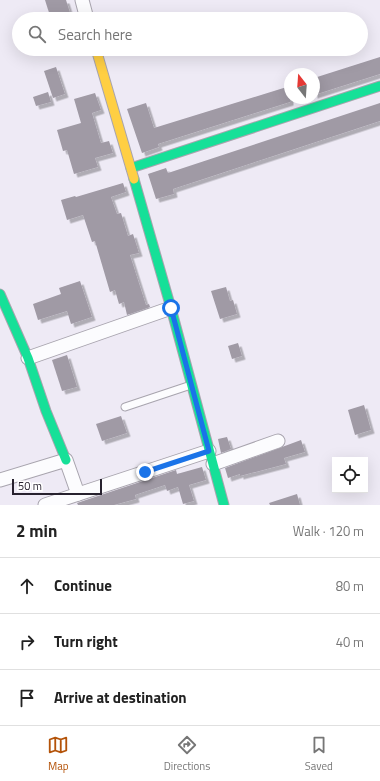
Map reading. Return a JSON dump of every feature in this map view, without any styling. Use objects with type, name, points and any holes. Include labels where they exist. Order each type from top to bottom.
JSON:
[{"type":"street","points":[[82,0],[85,12]]},
{"type":"street","points":[[98,56],[171,308],[224,505]]},
{"type":"street","points":[[130,168],[380,86]]},
{"type":"street","points":[[0,295],[28,358],[46,411],[78,494]]},
{"type":"street","points":[[28,358],[171,308]]},
{"type":"street","points":[[213,464],[278,441]]},
{"type":"street","points":[[45,505],[209,451]]},
{"type":"street","points":[[0,480],[66,460]]},
{"type":"lane","points":[[125,406],[192,385]]},
{"type":"building","points":[[45,0],[66,0],[70,12],[49,12]]},
{"type":"building","points":[[380,57],[380,74],[320,93],[320,76]]},
{"type":"building","points":[[56,67],[65,94],[53,98],[44,71]]},
{"type":"building","points":[[284,88],[284,104],[158,144],[159,147],[142,153],[127,109],[146,103],[154,128]]},
{"type":"building","points":[[48,92],[51,102],[36,106],[33,97]]},
{"type":"building","points":[[95,93],[101,110],[92,113],[101,143],[109,141],[113,153],[95,158],[98,167],[74,174],[67,150],[63,151],[57,130],[81,123],[74,99]]},
{"type":"building","points":[[380,103],[380,121],[173,189],[174,194],[156,199],[148,174],[166,168],[168,173]]},
{"type":"building","points":[[123,183],[126,192],[111,197],[117,214],[121,213],[128,236],[133,234],[139,253],[130,255],[146,305],[149,304],[150,307],[127,315],[124,302],[119,304],[115,290],[110,292],[95,241],[92,242],[83,215],[67,220],[61,200]]},
{"type":"building","points":[[80,281],[92,317],[71,324],[67,311],[38,320],[33,304],[61,294],[59,288]]},
{"type":"building","points":[[226,287],[230,301],[233,300],[237,314],[220,319],[211,291]]},
{"type":"building","points":[[238,343],[242,356],[232,359],[228,346]]},
{"type":"building","points":[[67,355],[77,387],[62,391],[52,360]]},
{"type":"building","points":[[364,405],[371,430],[355,435],[348,410]]},
{"type":"building","points":[[121,416],[127,433],[102,441],[96,424]]},
{"type":"building","points":[[227,437],[231,449],[221,453],[218,439]]},
{"type":"building","points":[[301,440],[305,452],[284,458],[286,464],[228,478],[225,468]]},
{"type":"building","points":[[202,467],[206,480],[189,485],[194,501],[183,504],[178,487],[167,491],[165,485],[135,495],[136,499],[114,505],[78,505],[77,503],[176,470],[177,474]]},
{"type":"building","points":[[297,494],[300,505],[270,505],[269,503]]},
{"type":"traffic: fast","points":[[131,168],[380,86]]},
{"type":"traffic: fast","points":[[134,179],[171,308],[224,505]]},
{"type":"traffic: fast","points":[[0,294],[28,358],[46,411],[66,460]]},
{"type":"traffic: slow","points":[[98,56],[134,179]]},
{"type":"route","points":[[145,472],[209,451],[171,308]]}]
